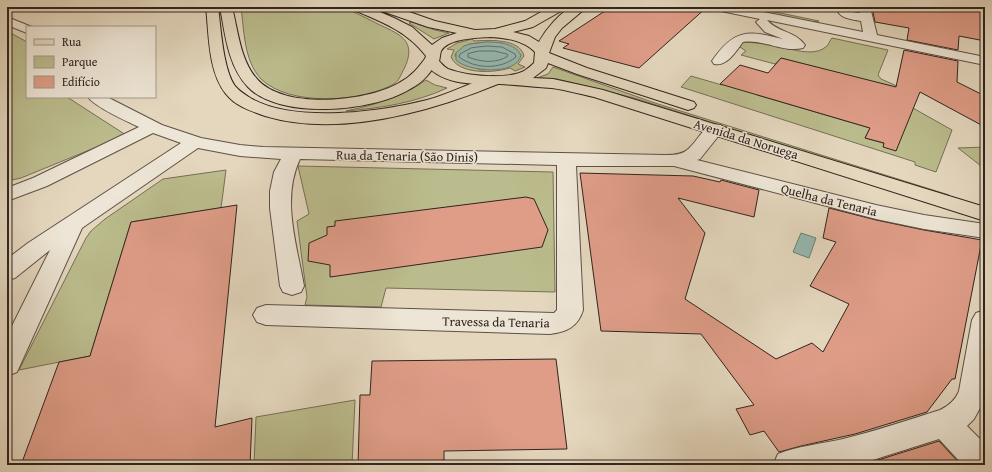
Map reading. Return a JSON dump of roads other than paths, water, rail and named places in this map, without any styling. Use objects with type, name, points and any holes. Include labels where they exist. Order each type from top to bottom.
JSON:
[{"type":"main road","points":[[212,7],[222,72],[225,82],[238,97],[249,104],[282,115],[329,118],[379,114],[429,104],[498,81],[516,78],[535,70],[540,65],[547,38],[552,31],[566,17],[581,7]]},
{"type":"main road","points":[[226,7],[240,66],[245,76],[261,91],[292,102],[334,105],[376,98],[394,91],[417,78],[429,67],[435,49],[445,42],[460,37],[529,24],[555,8]]},
{"type":"main road","name":"Avenida da Noruega","points":[[358,7],[409,30],[418,36],[432,56],[434,64],[439,69],[456,77],[474,80],[546,83],[578,88],[715,129],[985,214]]},
{"type":"main road","points":[[383,7],[432,24],[484,33]]},
{"type":"main road","name":"Avenida da Noruega","points":[[484,33],[523,38],[532,42],[543,53],[582,71],[985,199]]},
{"type":"street","points":[[720,7],[985,61]]},
{"type":"street","points":[[842,7],[843,11],[847,14],[865,12],[870,38]]},
{"type":"street","points":[[719,61],[739,39],[744,37],[757,37],[793,46],[798,45],[794,40],[764,26],[762,22],[766,16]]},
{"type":"street","points":[[824,16],[829,21],[830,30]]},
{"type":"street","points":[[7,20],[26,29]]},
{"type":"street","name":"Rua da Tenaria (São Dinis)","points":[[98,98],[152,127],[194,142],[239,151],[293,154],[566,160],[674,160],[693,155],[715,129]]},
{"type":"street","points":[[7,195],[40,182],[152,127]]},
{"type":"street","points":[[7,272],[28,253],[194,142]]},
{"type":"street","points":[[292,286],[280,208],[280,191],[284,172],[293,154]]},
{"type":"street","name":"Travessa da Tenaria","points":[[266,316],[550,324],[559,323],[566,320],[569,316],[570,310],[566,160]]},
{"type":"street","name":"Quelha da Tenaria","points":[[674,160],[876,212],[924,222],[985,231]]},
{"type":"street","points":[[7,364],[73,224]]},
{"type":"street","points":[[7,272],[26,266],[42,266],[52,271]]},
{"type":"street","points":[[790,465],[808,463],[835,456],[944,423],[954,418],[965,409],[974,391],[984,331]]},
{"type":"street","points":[[944,423],[984,465]]},
{"type":"water","points":[[486,42],[506,44],[515,48],[521,55],[518,62],[502,69],[492,70],[471,67],[456,60],[456,53],[464,46]]},
{"type":"water","points":[[801,233],[816,238],[809,258],[793,252]]}]
